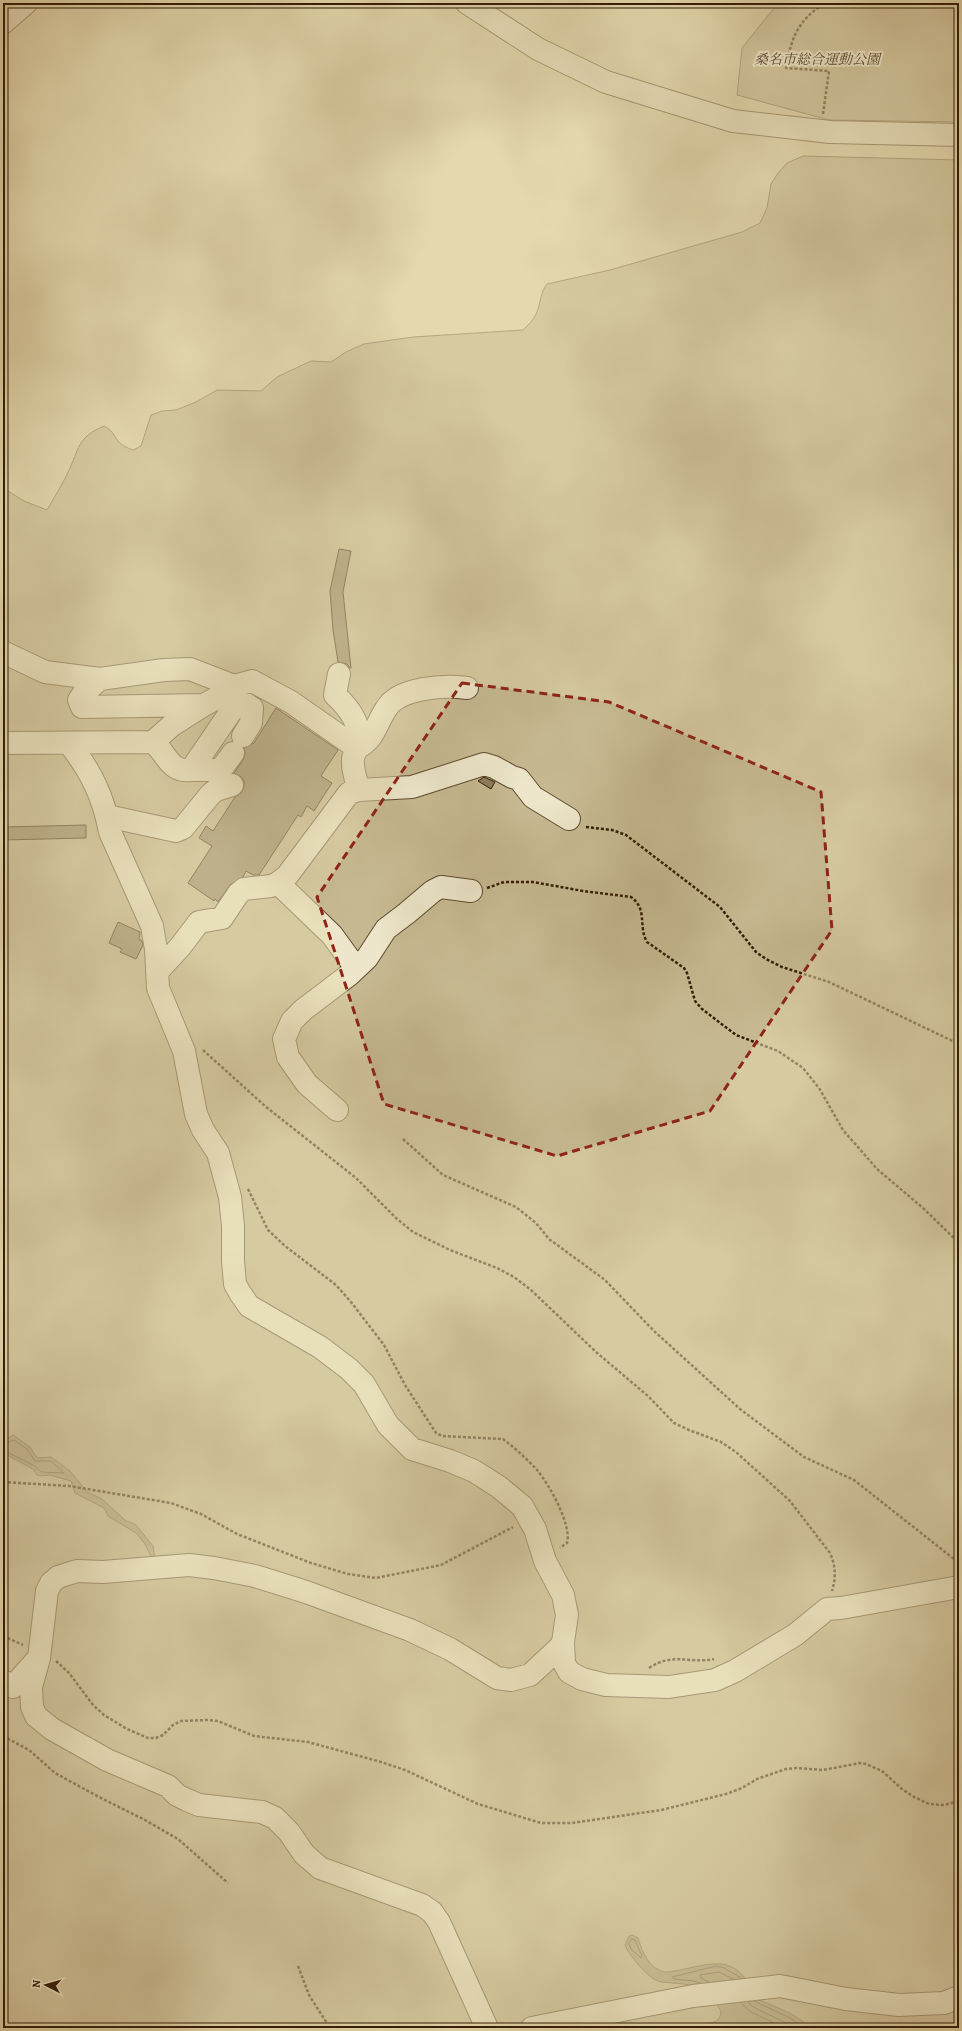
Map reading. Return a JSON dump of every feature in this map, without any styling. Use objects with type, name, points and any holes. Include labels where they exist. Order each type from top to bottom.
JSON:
[{"type":"street","points":[[3,23],[26,3]]},
{"type":"street","points":[[467,3],[538,49],[606,82],[733,121],[830,132],[959,135]]},
{"type":"street","points":[[9,655],[45,672],[100,680],[164,670],[190,669],[234,692],[252,708],[251,723],[222,768],[216,770],[184,771],[174,768],[166,760],[160,748],[153,742]]},
{"type":"street","points":[[339,674],[335,695],[346,705],[358,730],[360,739],[353,758],[354,775],[359,790]]},
{"type":"street","points":[[100,680],[83,694],[79,700],[82,707],[204,705]]},
{"type":"street","points":[[3,743],[153,742],[171,726],[204,705],[224,694],[234,692],[252,681],[291,702],[357,748]]},
{"type":"street","points":[[357,748],[365,744],[375,733],[386,707],[395,700],[428,688],[450,686],[467,688]]},
{"type":"street","points":[[191,770],[234,707],[234,692]]},
{"type":"street","points":[[69,743],[94,779],[107,816],[110,832],[152,926],[161,997],[175,1024],[184,1051],[196,1114],[203,1130],[218,1153],[230,1198],[233,1226],[233,1268],[235,1284],[248,1306],[320,1347],[349,1369],[364,1384],[388,1425],[412,1449],[450,1461],[474,1472],[499,1487],[522,1506],[535,1529],[546,1561],[566,1605],[567,1615],[563,1642],[564,1662],[569,1672],[574,1676],[606,1686],[626,1685],[669,1687],[715,1680],[736,1671],[795,1635],[827,1608],[848,1607],[959,1587]]},
{"type":"street","points":[[157,972],[180,947],[199,922],[222,918],[238,894],[244,889],[278,883],[287,876],[316,839],[342,801],[349,794],[359,790],[412,787],[484,764],[494,767],[512,778],[519,779],[533,797],[569,819]]},
{"type":"street","points":[[107,816],[176,831],[182,828],[216,790],[232,785]]},
{"type":"street","points":[[278,883],[332,935],[356,968]]},
{"type":"street","points":[[337,1110],[307,1084],[288,1057],[284,1038],[286,1032],[295,1018],[367,958],[386,928],[408,913],[433,891],[441,887],[471,891]]},
{"type":"street","points":[[487,2028],[439,1922],[432,1912],[422,1905],[320,1868],[304,1854],[289,1832],[275,1818],[262,1812],[199,1805],[177,1795],[168,1786],[107,1760],[52,1729],[36,1716],[32,1707],[31,1687],[39,1655],[47,1591],[51,1583],[58,1577],[77,1572],[103,1572],[189,1565],[255,1576],[306,1592],[410,1630],[450,1649],[497,1678],[511,1680],[530,1676],[554,1654],[563,1642]]},
{"type":"street","points":[[3,1681],[13,1687],[39,1655]]},
{"type":"street","points":[[532,2028],[693,1996],[770,1986],[793,1987],[846,1998],[899,2005],[944,2003],[959,1997]]},
{"type":"path","points":[[823,115],[828,71],[786,68],[790,48],[796,31],[804,19],[825,3]]},
{"type":"path","points":[[569,819],[580,825],[612,830],[626,835],[720,907],[756,952],[766,959],[829,982],[959,1044]]},
{"type":"path","points":[[471,891],[517,880],[625,896],[636,901],[643,916],[644,936],[647,942],[684,968],[687,973],[695,1001],[702,1010],[736,1035],[778,1051],[802,1068],[819,1088],[844,1130],[877,1169],[923,1208],[959,1243]]},
{"type":"path","points":[[201,1048],[265,1106],[356,1178],[396,1218],[414,1232],[450,1250],[497,1268],[514,1278],[536,1294],[596,1352],[648,1396],[674,1423],[721,1442],[766,1479],[800,1512],[830,1553],[834,1563],[836,1579],[827,1608]]},
{"type":"path","points":[[403,1139],[443,1175],[516,1207],[526,1214],[549,1239],[605,1280],[654,1331],[740,1409],[804,1457],[854,1480],[959,1563]]},
{"type":"path","points":[[246,1184],[268,1230],[285,1246],[336,1286],[351,1302],[384,1345],[405,1385],[436,1433],[442,1436],[503,1439],[538,1471],[560,1509],[569,1537],[567,1543],[552,1553],[546,1561]]},
{"type":"path","points":[[3,1482],[69,1486],[165,1502],[201,1514],[237,1534],[311,1563],[348,1574],[376,1578],[441,1565],[488,1538],[517,1526]]},
{"type":"path","points":[[3,1636],[39,1655],[60,1662],[93,1705],[104,1715],[137,1735],[148,1738],[156,1738],[163,1735],[173,1725],[181,1721],[208,1720],[218,1722],[254,1736],[308,1742],[381,1762],[405,1770],[478,1804],[541,1823],[572,1823],[661,1810],[726,1794],[742,1788],[757,1779],[786,1769],[796,1768],[823,1770],[860,1763],[882,1771],[914,1797],[929,1804],[944,1805],[959,1801]]},
{"type":"path","points":[[626,1685],[651,1666],[663,1660],[676,1658],[701,1661],[720,1658]]},
{"type":"path","points":[[3,1736],[29,1750],[55,1773],[111,1804],[146,1820],[178,1839],[228,1884]]},
{"type":"path","points":[[298,1966],[309,1995],[330,2028]]},
{"type":"highlighted area","points":[[462,683],[609,702],[821,792],[832,930],[710,1111],[557,1156],[384,1104],[317,897]]},
{"type":"green space","name":"桑名市総合運動公園","points":[[778,3],[959,3],[959,122],[829,120],[737,95],[742,48]]},
{"type":"green space","points":[[803,156],[959,160],[959,2028],[3,2028],[3,752],[148,731],[3,734],[3,488],[24,501],[47,510],[70,468],[81,442],[90,434],[104,426],[112,432],[122,444],[133,450],[141,446],[151,415],[162,411],[176,410],[196,402],[217,390],[261,391],[277,377],[311,361],[331,362],[346,352],[364,344],[413,337],[523,330],[536,315],[543,291],[547,284],[610,270],[742,232],[760,223],[767,208],[771,184],[778,173],[787,163]]},
{"type":"water","points":[[13,1435],[30,1447],[37,1458],[51,1457],[54,1459],[70,1471],[87,1492],[102,1499],[126,1521],[135,1524],[153,1546],[155,1559],[152,1559],[145,1544],[136,1533],[108,1516],[104,1508],[75,1493],[71,1481],[50,1475],[37,1475],[33,1469],[5,1454],[3,1452],[3,1441]]},
{"type":"water","points":[[632,1935],[638,1938],[648,1961],[655,1968],[664,1972],[670,1972],[707,1965],[726,1965],[735,1969],[742,1975],[750,1985],[757,1999],[792,2014],[810,2028],[686,2028],[690,2025],[712,2023],[717,2021],[720,2017],[721,2011],[711,1997],[701,1989],[689,1985],[660,1982],[644,1971],[634,1960],[625,1945],[629,1936]]},
{"type":"building","points":[[339,549],[351,551],[343,592],[351,668],[347,664],[338,662],[333,630],[330,591]]},
{"type":"building","points":[[276,708],[338,750],[321,776],[332,783],[314,811],[307,806],[301,817],[298,815],[259,875],[253,875],[246,871],[243,877],[230,885],[218,902],[215,899],[214,901],[188,883],[212,846],[199,838],[206,826],[213,831],[235,797],[241,793],[244,787],[244,781],[240,776],[234,773],[243,760],[245,754],[244,748],[254,743]]},
{"type":"building","points":[[484,777],[495,782],[491,789],[478,781]]},
{"type":"building","points":[[86,825],[86,838],[3,840],[3,827]]},
{"type":"building","points":[[118,922],[140,932],[139,939],[142,941],[143,945],[136,959],[120,952],[122,949],[109,943]]}]
